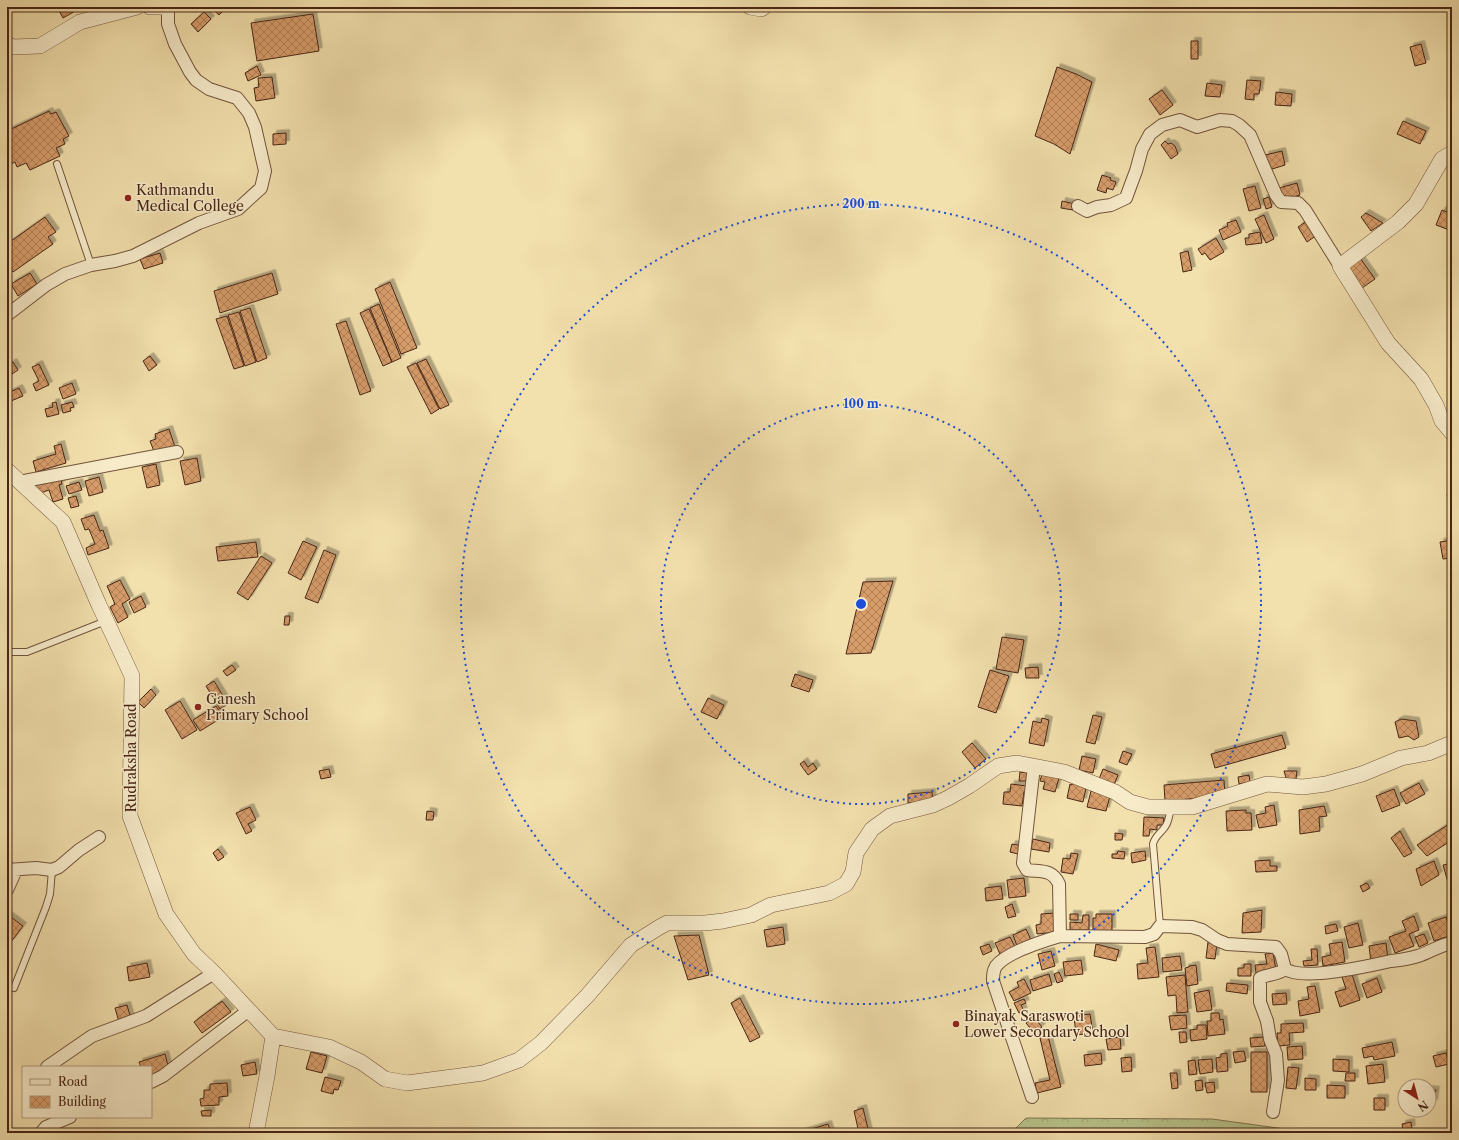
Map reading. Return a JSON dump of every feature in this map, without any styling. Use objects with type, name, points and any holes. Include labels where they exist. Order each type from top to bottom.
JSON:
[{"type":"street","points":[[7,44],[13,47],[40,46],[80,22],[137,7]]},
{"type":"street","points":[[150,7],[164,7]]},
{"type":"street","points":[[7,315],[46,285],[65,274],[91,265],[133,256],[199,223],[238,209],[261,188],[265,171],[255,127],[249,112],[237,98],[209,89],[196,80],[175,44],[168,24],[168,7]]},
{"type":"street","points":[[750,7],[761,9],[764,7]]},
{"type":"street","points":[[1078,206],[1086,211],[1097,207],[1111,205],[1126,198],[1145,144],[1150,134],[1162,125],[1180,120],[1197,127],[1220,120],[1232,121],[1239,125],[1250,135],[1280,202],[1298,203],[1305,210],[1388,343],[1421,379],[1436,405],[1442,421],[1452,433]]},
{"type":"street","points":[[1340,266],[1398,222],[1416,204],[1442,159],[1452,153]]},
{"type":"street","points":[[19,482],[177,452]]},
{"type":"street","name":"Rudraksha Road","points":[[7,470],[63,522],[106,621],[132,676],[130,816],[166,914],[194,954],[214,973],[273,1036]]},
{"type":"street","points":[[256,1133],[273,1036],[329,1047],[361,1062],[385,1079],[407,1083],[483,1073],[519,1060],[541,1043],[587,996],[631,945],[658,928],[667,923],[705,923],[723,921],[751,915],[772,905],[829,893],[846,884],[853,872],[856,853],[872,829],[890,816],[948,798],[969,786],[998,766],[1017,763],[1064,772],[1115,792],[1130,802],[1148,807],[1192,807],[1267,784],[1302,787],[1326,784],[1362,774],[1401,758],[1428,753],[1452,743]]},
{"type":"street","points":[[1034,766],[1023,863],[1027,870],[1052,873],[1056,878],[1059,884],[1060,936]]},
{"type":"street","points":[[7,890],[11,870],[36,868],[52,870],[59,867],[79,850],[99,837]]},
{"type":"street","points":[[1032,1097],[993,981],[993,973],[997,965],[1025,948],[1060,936],[1145,937],[1154,934],[1160,926],[1192,927],[1202,930],[1216,940],[1227,944],[1276,946],[1281,954],[1285,969],[1289,972],[1313,973],[1349,970],[1418,956],[1442,945],[1452,943]]},
{"type":"street","points":[[1273,1112],[1278,1080],[1276,1054],[1270,1039],[1267,1021],[1260,1002],[1260,978],[1280,973],[1285,969]]},
{"type":"street","points":[[48,1066],[92,1036],[146,1016],[214,973]]},
{"type":"street","points":[[152,1082],[163,1076],[249,1010]]},
{"type":"street","points":[[41,1133],[46,1127],[68,1118]]},
{"type":"lane","points":[[57,164],[91,265]]},
{"type":"lane","points":[[7,652],[27,652],[106,621]]},
{"type":"lane","points":[[1160,926],[1153,844],[1155,838],[1168,822],[1171,808]]},
{"type":"lane","points":[[14,988],[46,907],[50,894],[52,870]]},
{"type":"green space","points":[[1026,1118],[1212,1119],[1314,1133],[1011,1133]]},
{"type":"building","points":[[57,7],[76,7],[77,10],[63,18]]},
{"type":"building","points":[[210,7],[227,7],[219,15]]},
{"type":"building","points":[[260,7],[282,7],[282,8],[261,10]]},
{"type":"building","points":[[204,12],[211,19],[198,32],[191,24]]},
{"type":"building","points":[[313,14],[319,51],[257,61],[251,23]]},
{"type":"building","points":[[1191,41],[1198,41],[1198,59],[1191,59]]},
{"type":"building","points":[[1421,44],[1426,63],[1415,66],[1410,47]]},
{"type":"building","points":[[257,66],[261,75],[248,81],[245,73]]},
{"type":"building","points":[[1057,67],[1092,82],[1070,154],[1054,144],[1035,136]]},
{"type":"building","points":[[272,77],[275,98],[256,101],[254,88],[259,87],[258,78]]},
{"type":"building","points":[[1247,80],[1261,81],[1259,94],[1254,94],[1254,100],[1245,99]]},
{"type":"building","points":[[1207,83],[1222,85],[1220,97],[1205,96]]},
{"type":"building","points":[[1162,90],[1173,105],[1160,115],[1149,99]]},
{"type":"building","points":[[1276,92],[1292,94],[1291,106],[1275,105]]},
{"type":"building","points":[[49,111],[51,114],[56,112],[69,136],[63,139],[65,144],[56,148],[60,156],[30,170],[26,163],[17,167],[15,162],[9,165],[7,161],[7,131]]},
{"type":"building","points":[[1403,121],[1426,131],[1420,144],[1397,134]]},
{"type":"building","points":[[286,133],[286,144],[273,145],[273,134]]},
{"type":"building","points":[[1165,141],[1168,144],[1171,143],[1175,146],[1178,154],[1171,159],[1161,145]]},
{"type":"building","points":[[1282,151],[1285,165],[1269,170],[1265,155]]},
{"type":"building","points":[[1102,175],[1111,178],[1110,180],[1116,182],[1113,190],[1107,188],[1106,193],[1097,190]]},
{"type":"building","points":[[1297,183],[1300,195],[1282,200],[1279,188]]},
{"type":"building","points":[[1255,186],[1261,208],[1249,211],[1243,189]]},
{"type":"building","points":[[1269,197],[1272,207],[1266,209],[1263,199]]},
{"type":"building","points":[[1062,201],[1075,204],[1073,210],[1061,208]]},
{"type":"building","points":[[1442,210],[1452,214],[1452,231],[1436,225]]},
{"type":"building","points":[[1366,213],[1383,223],[1371,231],[1361,217]]},
{"type":"building","points":[[1264,215],[1274,239],[1266,243],[1255,219]]},
{"type":"building","points":[[45,217],[56,232],[48,237],[53,244],[13,272],[9,266],[7,267],[7,244]]},
{"type":"building","points":[[1236,220],[1241,232],[1223,240],[1219,230],[1228,226],[1227,223]]},
{"type":"building","points":[[1307,221],[1317,235],[1307,242],[1298,227]]},
{"type":"building","points":[[1260,232],[1262,243],[1246,245],[1245,238],[1249,238],[1249,234]]},
{"type":"building","points":[[1216,238],[1224,252],[1210,260],[1205,253],[1202,255],[1198,249]]},
{"type":"building","points":[[1188,251],[1192,270],[1183,272],[1180,253]]},
{"type":"building","points":[[160,253],[163,263],[144,269],[140,259]]},
{"type":"building","points":[[1360,258],[1375,279],[1362,288],[1348,267]]},
{"type":"building","points":[[30,273],[37,284],[18,296],[11,284]]},
{"type":"building","points":[[272,273],[278,294],[220,313],[214,291]]},
{"type":"building","points":[[390,282],[417,348],[401,354],[375,289]]},
{"type":"building","points":[[379,304],[401,358],[392,362],[370,308]]},
{"type":"building","points":[[250,308],[267,358],[257,362],[240,311]]},
{"type":"building","points":[[369,309],[392,362],[383,366],[360,313]]},
{"type":"building","points":[[239,312],[256,362],[245,366],[228,315]]},
{"type":"building","points":[[227,316],[244,366],[234,369],[216,319]]},
{"type":"building","points":[[346,321],[371,391],[360,395],[336,324]]},
{"type":"building","points":[[150,356],[157,365],[149,371],[143,361]]},
{"type":"building","points":[[426,359],[449,405],[440,409],[417,363]]},
{"type":"building","points":[[13,362],[18,370],[12,374],[7,366]]},
{"type":"building","points":[[416,363],[439,409],[431,414],[407,367]]},
{"type":"building","points":[[39,364],[49,385],[36,391],[33,384],[39,381],[32,367]]},
{"type":"building","points":[[72,383],[76,394],[63,399],[59,388]]},
{"type":"building","points":[[19,388],[23,396],[11,401],[8,393]]},
{"type":"building","points":[[56,402],[59,414],[47,417],[45,409],[53,407],[52,403]]},
{"type":"building","points":[[72,402],[74,407],[70,408],[71,411],[63,413],[61,405]]},
{"type":"building","points":[[169,429],[175,447],[155,454],[150,441],[156,439],[155,434]]},
{"type":"building","points":[[61,444],[66,463],[36,472],[33,461],[56,454],[54,446]]},
{"type":"building","points":[[197,458],[201,481],[185,485],[180,461]]},
{"type":"building","points":[[156,464],[160,485],[147,488],[142,467]]},
{"type":"building","points":[[60,476],[62,484],[59,485],[63,499],[53,502],[49,490],[35,495],[32,485]]},
{"type":"building","points":[[99,477],[103,492],[89,496],[85,481]]},
{"type":"building","points":[[79,482],[82,490],[69,494],[66,486]]},
{"type":"building","points":[[1452,493],[1452,517],[1447,494]]},
{"type":"building","points":[[76,496],[79,506],[71,508],[68,498]]},
{"type":"building","points":[[94,515],[100,531],[103,530],[109,548],[88,555],[86,548],[95,544],[89,529],[85,530],[81,519]]},
{"type":"building","points":[[1452,540],[1452,558],[1443,559],[1440,542]]},
{"type":"building","points":[[303,541],[317,547],[301,580],[288,573]]},
{"type":"building","points":[[256,542],[258,557],[218,561],[216,547]]},
{"type":"building","points":[[324,550],[336,555],[318,603],[305,598]]},
{"type":"building","points":[[261,556],[272,563],[248,600],[237,593]]},
{"type":"building","points":[[120,580],[130,599],[122,604],[128,617],[118,623],[110,607],[115,604],[107,586]]},
{"type":"building","points":[[893,581],[871,653],[846,654],[863,582]]},
{"type":"building","points":[[141,596],[146,607],[134,613],[129,602]]},
{"type":"building","points":[[285,616],[290,616],[289,625],[284,625]]},
{"type":"building","points":[[1002,637],[1024,640],[1018,673],[996,669]]},
{"type":"building","points":[[232,665],[236,670],[227,676],[223,671]]},
{"type":"building","points":[[1038,667],[1039,678],[1026,678],[1025,668]]},
{"type":"building","points":[[990,670],[1009,676],[996,713],[978,707]]},
{"type":"building","points":[[1452,673],[1451,694],[1447,684],[1451,682],[1449,674]]},
{"type":"building","points":[[795,674],[813,680],[809,692],[791,686]]},
{"type":"building","points":[[214,681],[228,704],[220,709],[206,686]]},
{"type":"building","points":[[151,689],[156,695],[144,708],[138,702]]},
{"type":"building","points":[[708,698],[724,705],[717,719],[701,712]]},
{"type":"building","points":[[180,701],[197,730],[182,739],[165,710]]},
{"type":"building","points":[[216,706],[223,717],[200,731],[193,720]]},
{"type":"building","points":[[1093,715],[1102,717],[1095,744],[1086,742]]},
{"type":"building","points":[[1042,718],[1049,720],[1044,746],[1029,743],[1033,721],[1041,723]]},
{"type":"building","points":[[1401,719],[1416,721],[1419,737],[1414,740],[1408,736],[1399,738],[1395,722]]},
{"type":"building","points":[[1282,735],[1286,748],[1215,768],[1211,754]]},
{"type":"building","points":[[972,743],[986,759],[975,768],[962,752]]},
{"type":"building","points":[[1123,751],[1132,754],[1127,765],[1119,762]]},
{"type":"building","points":[[1082,756],[1096,759],[1093,773],[1079,770]]},
{"type":"building","points":[[804,761],[808,767],[813,763],[817,769],[808,775],[800,764]]},
{"type":"building","points":[[329,769],[331,777],[321,779],[319,771]]},
{"type":"building","points":[[1103,769],[1118,775],[1114,785],[1099,779]]},
{"type":"building","points":[[1284,771],[1297,771],[1296,779],[1287,781]]},
{"type":"building","points":[[1020,772],[1027,773],[1026,781],[1019,781]]},
{"type":"building","points":[[1042,774],[1059,778],[1055,792],[1043,789],[1045,782],[1040,781]]},
{"type":"building","points":[[1249,775],[1250,782],[1239,784],[1238,777]]},
{"type":"building","points":[[1224,780],[1225,796],[1165,801],[1164,785]]},
{"type":"building","points":[[1073,781],[1081,782],[1080,786],[1086,788],[1083,802],[1067,798],[1070,784],[1072,785]]},
{"type":"building","points":[[1419,783],[1425,794],[1406,804],[1400,793]]},
{"type":"building","points":[[1011,784],[1027,786],[1026,793],[1024,792],[1022,806],[1003,804],[1004,792],[1010,792]]},
{"type":"building","points":[[1394,789],[1400,805],[1382,812],[1376,796]]},
{"type":"building","points":[[1091,791],[1110,796],[1106,811],[1087,807]]},
{"type":"building","points":[[932,792],[933,801],[908,803],[908,794]]},
{"type":"building","points":[[1274,805],[1277,825],[1259,828],[1256,815],[1266,813],[1265,807]]},
{"type":"building","points":[[1324,806],[1327,816],[1319,817],[1320,831],[1300,834],[1299,810]]},
{"type":"building","points":[[250,807],[256,820],[248,824],[252,831],[246,834],[236,813]]},
{"type":"building","points":[[1246,810],[1246,813],[1251,813],[1252,830],[1227,831],[1226,811]]},
{"type":"building","points":[[427,811],[434,812],[433,820],[426,820]]},
{"type":"building","points":[[1144,817],[1164,818],[1163,825],[1157,825],[1157,830],[1150,829],[1149,836],[1143,836]]},
{"type":"building","points":[[1452,822],[1452,840],[1427,856],[1417,845]]},
{"type":"building","points":[[1400,831],[1412,853],[1404,857],[1391,838]]},
{"type":"building","points":[[1115,833],[1123,834],[1122,840],[1115,840]]},
{"type":"building","points":[[1033,839],[1050,843],[1049,852],[1031,849]]},
{"type":"building","points":[[1012,844],[1024,846],[1022,855],[1010,852]]},
{"type":"building","points":[[218,849],[224,857],[218,861],[213,853]]},
{"type":"building","points":[[1118,851],[1125,852],[1124,859],[1112,858],[1112,854],[1117,854]]},
{"type":"building","points":[[1145,851],[1146,860],[1132,863],[1131,853]]},
{"type":"building","points":[[1071,853],[1078,854],[1073,874],[1061,872],[1063,858],[1070,859]]},
{"type":"building","points":[[1270,860],[1270,866],[1277,866],[1277,871],[1256,872],[1255,861]]},
{"type":"building","points":[[1434,861],[1439,875],[1421,886],[1416,869]]},
{"type":"building","points":[[1452,863],[1452,893],[1451,893],[1443,865]]},
{"type":"building","points":[[1024,878],[1026,896],[1009,898],[1007,880]]},
{"type":"building","points":[[1367,883],[1370,888],[1363,892],[1360,886]]},
{"type":"building","points":[[1001,886],[1003,899],[986,901],[985,888]]},
{"type":"building","points":[[1012,904],[1016,916],[1008,918],[1005,907]]},
{"type":"building","points":[[1262,910],[1261,932],[1242,933],[1243,913]]},
{"type":"building","points":[[1055,913],[1057,932],[1037,934],[1036,925],[1041,924],[1041,914]]},
{"type":"building","points":[[7,914],[23,926],[11,942],[7,938]]},
{"type":"building","points":[[1070,914],[1078,914],[1078,920],[1070,920]]},
{"type":"building","points":[[1096,914],[1112,914],[1112,931],[1093,931],[1093,918],[1096,918]]},
{"type":"building","points":[[1083,915],[1089,915],[1089,930],[1070,930],[1070,922],[1082,923]]},
{"type":"building","points":[[1414,916],[1419,930],[1409,934],[1414,946],[1395,953],[1389,937],[1406,931],[1402,921]]},
{"type":"building","points":[[1446,917],[1452,935],[1434,941],[1428,923]]},
{"type":"building","points":[[1358,923],[1363,945],[1349,948],[1344,927]]},
{"type":"building","points":[[1336,924],[1338,931],[1326,934],[1325,926]]},
{"type":"building","points":[[783,927],[785,944],[767,947],[764,930]]},
{"type":"building","points":[[1026,929],[1031,940],[1017,946],[1013,935]]},
{"type":"building","points":[[1424,934],[1428,943],[1419,947],[1415,937]]},
{"type":"building","points":[[699,935],[709,975],[688,980],[674,936]]},
{"type":"building","points":[[1010,937],[1015,947],[1000,954],[995,943]]},
{"type":"building","points":[[1208,942],[1217,943],[1215,959],[1206,958]]},
{"type":"building","points":[[1342,942],[1345,962],[1323,966],[1322,957],[1331,955],[1329,944]]},
{"type":"building","points":[[1386,943],[1388,959],[1371,962],[1369,946]]},
{"type":"building","points":[[989,944],[992,951],[983,955],[980,947]]},
{"type":"building","points":[[1096,944],[1119,950],[1116,961],[1094,956]]},
{"type":"building","points":[[1155,947],[1159,977],[1138,979],[1137,964],[1148,963],[1146,948]]},
{"type":"building","points":[[1311,949],[1317,949],[1318,965],[1304,966],[1303,961],[1312,960]]},
{"type":"building","points":[[1051,951],[1055,966],[1042,970],[1038,954]]},
{"type":"building","points":[[1273,953],[1276,970],[1256,973],[1255,965],[1267,964],[1265,954]]},
{"type":"building","points":[[1180,956],[1182,970],[1163,972],[1162,958]]},
{"type":"building","points":[[1081,960],[1083,974],[1065,976],[1063,962]]},
{"type":"building","points":[[147,963],[150,977],[129,981],[127,967]]},
{"type":"building","points":[[1244,964],[1251,964],[1251,976],[1238,976],[1238,968],[1244,968]]},
{"type":"building","points":[[1196,965],[1198,984],[1187,986],[1185,968]]},
{"type":"building","points":[[1059,972],[1063,981],[1057,983],[1054,974]]},
{"type":"building","points":[[1049,974],[1052,985],[1033,991],[1030,980]]},
{"type":"building","points":[[1352,974],[1360,1000],[1340,1007],[1335,992],[1346,989],[1342,977]]},
{"type":"building","points":[[1185,975],[1188,1012],[1177,1013],[1176,995],[1168,996],[1166,977]]},
{"type":"building","points":[[1377,978],[1382,992],[1367,998],[1362,984]]},
{"type":"building","points":[[1024,979],[1031,993],[1014,1001],[1009,992],[1019,987],[1017,982]]},
{"type":"building","points":[[1227,983],[1248,985],[1247,994],[1226,991]]},
{"type":"building","points":[[1315,986],[1320,1012],[1300,1016],[1298,1001],[1309,999],[1307,987]]},
{"type":"building","points":[[1209,990],[1212,1010],[1197,1012],[1194,993]]},
{"type":"building","points":[[1286,993],[1287,1004],[1273,1005],[1272,994]]},
{"type":"building","points":[[740,998],[760,1037],[750,1042],[731,1003]]},
{"type":"building","points":[[1024,999],[1026,1003],[1021,1005],[1024,1011],[1019,1013],[1014,1003]]},
{"type":"building","points":[[222,1001],[231,1012],[202,1033],[194,1022]]},
{"type":"building","points":[[127,1005],[131,1019],[119,1022],[115,1008]]},
{"type":"building","points":[[1211,1013],[1219,1013],[1220,1020],[1223,1019],[1225,1034],[1208,1036],[1207,1021],[1211,1021]]},
{"type":"building","points":[[1090,1014],[1093,1033],[1076,1035],[1074,1016]]},
{"type":"building","points":[[1186,1015],[1187,1028],[1171,1030],[1169,1016]]},
{"type":"building","points":[[1034,1017],[1042,1027],[1034,1033],[1026,1023]]},
{"type":"building","points":[[1303,1023],[1304,1032],[1289,1033],[1290,1045],[1278,1046],[1277,1033],[1281,1033],[1281,1024]]},
{"type":"building","points":[[1197,1025],[1206,1025],[1207,1039],[1191,1041],[1190,1030],[1197,1029]]},
{"type":"building","points":[[1179,1032],[1186,1032],[1187,1042],[1180,1043]]},
{"type":"building","points":[[1048,1036],[1061,1087],[1037,1093],[1035,1083],[1050,1080],[1040,1038]]},
{"type":"building","points":[[1120,1037],[1121,1049],[1108,1050],[1106,1039]]},
{"type":"building","points":[[1264,1037],[1265,1046],[1251,1047],[1250,1038]]},
{"type":"building","points":[[1392,1042],[1395,1056],[1374,1060],[1373,1056],[1364,1058],[1362,1048]]},
{"type":"building","points":[[1302,1046],[1303,1059],[1288,1060],[1287,1047]]},
{"type":"building","points":[[1244,1051],[1246,1061],[1235,1063],[1233,1052]]},
{"type":"building","points":[[311,1052],[327,1056],[322,1073],[306,1069]]},
{"type":"building","points":[[1251,1052],[1267,1052],[1267,1092],[1251,1092]]},
{"type":"building","points":[[1101,1053],[1102,1064],[1085,1066],[1084,1055]]},
{"type":"building","points":[[1227,1053],[1228,1071],[1217,1072],[1216,1058],[1221,1057],[1221,1054]]},
{"type":"building","points":[[1446,1053],[1449,1064],[1436,1067],[1433,1056]]},
{"type":"building","points":[[165,1054],[169,1069],[152,1075],[152,1066],[141,1066],[139,1062]]},
{"type":"building","points":[[1131,1057],[1132,1071],[1122,1072],[1121,1058]]},
{"type":"building","points":[[1212,1059],[1213,1072],[1200,1074],[1198,1060]]},
{"type":"building","points":[[1333,1059],[1349,1060],[1349,1072],[1333,1071]]},
{"type":"building","points":[[1195,1060],[1197,1074],[1189,1075],[1188,1061]]},
{"type":"building","points":[[255,1062],[257,1074],[243,1076],[241,1065]]},
{"type":"building","points":[[1383,1064],[1385,1082],[1368,1084],[1366,1066]]},
{"type":"building","points":[[1288,1067],[1299,1068],[1296,1089],[1286,1088]]},
{"type":"building","points":[[1170,1073],[1177,1073],[1178,1088],[1172,1089]]},
{"type":"building","points":[[1346,1073],[1355,1073],[1355,1081],[1345,1081]]},
{"type":"building","points":[[325,1077],[341,1081],[338,1090],[334,1089],[333,1094],[321,1091]]},
{"type":"building","points":[[1305,1078],[1316,1079],[1316,1090],[1305,1090]]},
{"type":"building","points":[[1202,1080],[1203,1090],[1196,1091],[1195,1081]]},
{"type":"building","points":[[1214,1082],[1215,1092],[1207,1093],[1205,1083]]},
{"type":"building","points":[[227,1083],[228,1096],[219,1097],[219,1105],[201,1106],[200,1099],[204,1098],[204,1090],[210,1090],[210,1084]]},
{"type":"building","points":[[1327,1085],[1345,1086],[1345,1098],[1327,1098]]},
{"type":"building","points":[[1374,1098],[1385,1098],[1385,1110],[1374,1110]]},
{"type":"building","points":[[863,1108],[869,1133],[859,1133],[854,1111]]},
{"type":"building","points":[[211,1110],[211,1116],[202,1116],[201,1111]]},
{"type":"building","points":[[1411,1122],[1412,1129],[1403,1130],[1402,1124]]},
{"type":"building","points":[[828,1124],[831,1133],[798,1133]]},
{"type":"place","name":"Kathmandu Medical College","points":[[128,198]]},
{"type":"place","name":"Ganesh Primary School","points":[[198,707]]},
{"type":"place","name":"Binayak Saraswoti Lower Secondary School","points":[[956,1024]]}]
